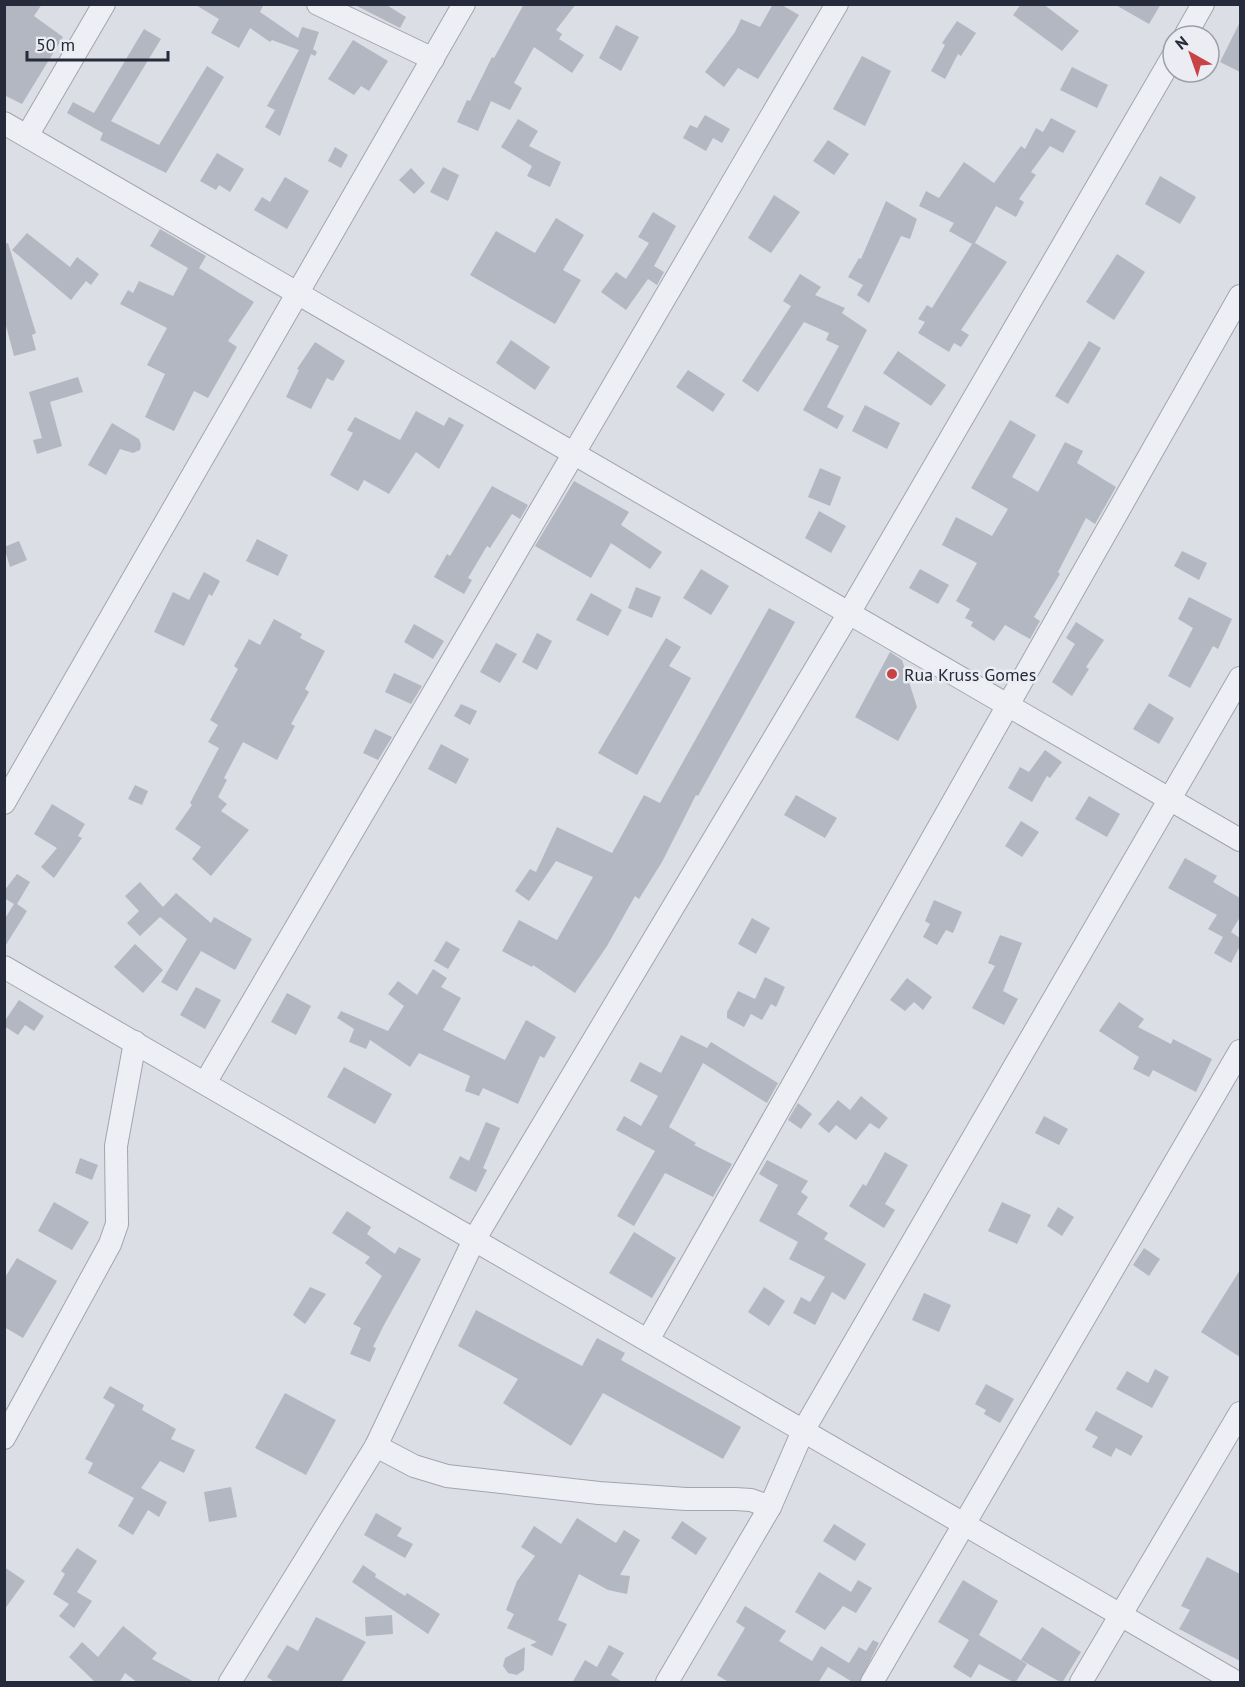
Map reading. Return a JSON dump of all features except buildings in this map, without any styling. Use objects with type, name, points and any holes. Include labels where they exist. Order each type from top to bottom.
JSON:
[{"type":"street","points":[[27,136],[104,4]]},
{"type":"street","points":[[318,4],[433,59]]},
{"type":"street","points":[[4,803],[464,4]]},
{"type":"street","points":[[205,1083],[837,4]]},
{"type":"street","points":[[1192,24],[1203,4]]},
{"type":"street","points":[[230,1683],[376,1446],[474,1240],[849,613],[1161,77]]},
{"type":"street","points":[[4,123],[1240,840]]},
{"type":"street","points":[[648,1340],[1240,296]]},
{"type":"street","points":[[667,1683],[770,1507],[803,1431],[1240,678]]},
{"type":"street","points":[[4,967],[1236,1683]]},
{"type":"street","points":[[4,1438],[110,1244],[117,1224],[116,1146],[135,1042]]},
{"type":"street","points":[[872,1683],[1240,1051]]},
{"type":"street","points":[[1081,1683],[1240,1413]]},
{"type":"street","points":[[376,1446],[414,1466],[447,1476],[599,1493],[686,1499],[735,1498],[751,1500],[770,1507]]},
{"type":"place","name":"Rua Kruss Gomes","points":[[892,674]]}]
